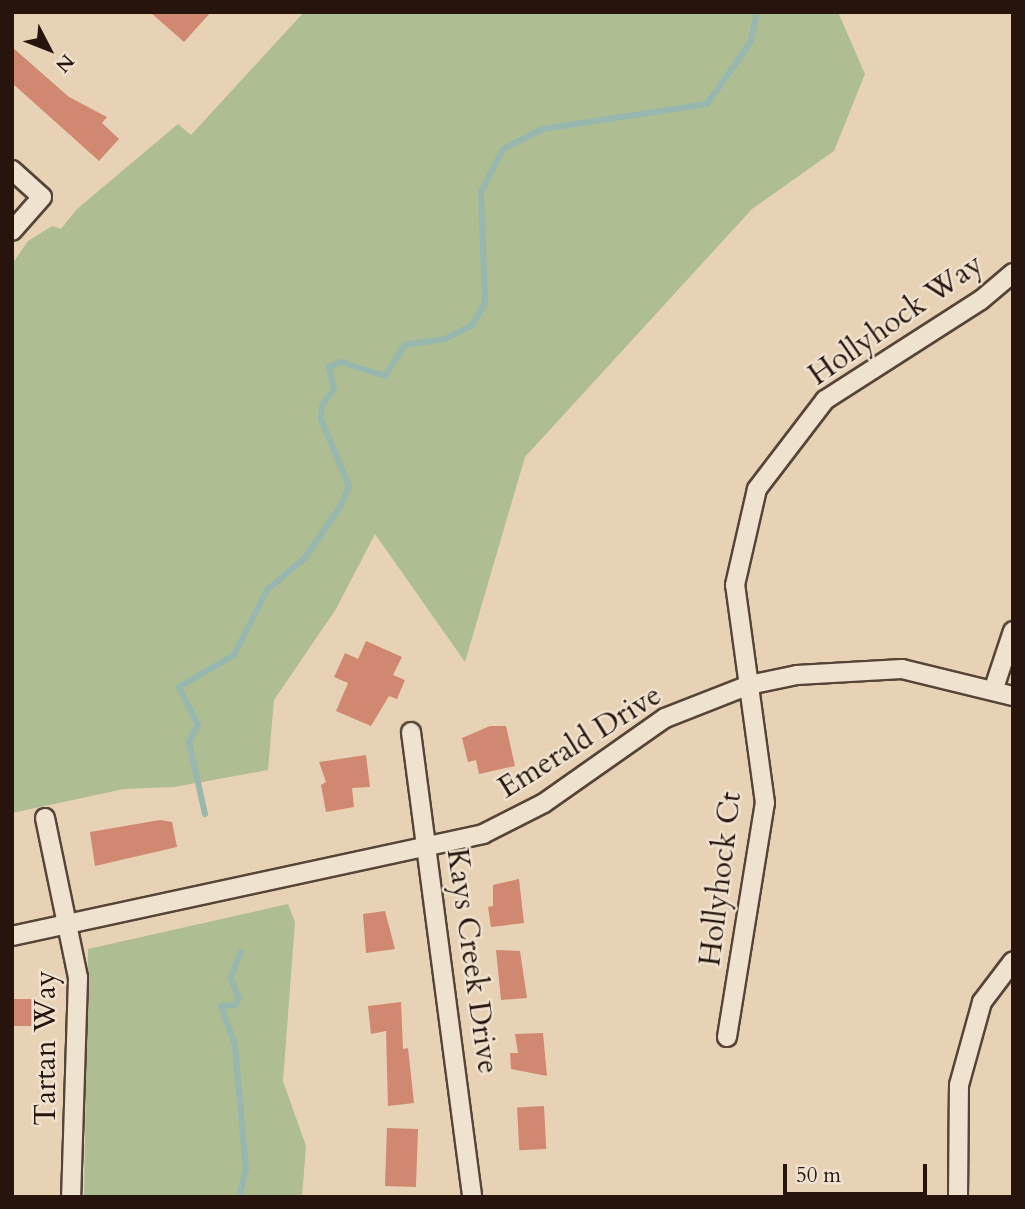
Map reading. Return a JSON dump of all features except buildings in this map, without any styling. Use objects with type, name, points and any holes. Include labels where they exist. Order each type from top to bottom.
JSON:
[{"type":"street","points":[[12,170],[42,197],[12,231]]},
{"type":"street","name":"Hollyhock Way","points":[[749,685],[735,585],[757,489],[825,400],[981,300],[1013,272]]},
{"type":"street","points":[[993,688],[1013,631]]},
{"type":"street","name":"Emerald Drive","points":[[12,936],[483,834],[531,810],[665,718],[749,685],[797,675],[902,669],[993,688],[1013,696]]},
{"type":"street","name":"Hollyhock Ct","points":[[727,1037],[765,803],[749,685]]},
{"type":"street","name":"Kays Creek Drive","points":[[411,732],[472,1197]]},
{"type":"street","name":"Tartan Way","points":[[46,818],[78,978],[71,1197]]},
{"type":"street","points":[[958,1197],[959,1085],[982,1002],[1013,961]]},
{"type":"green space","points":[[304,12],[838,12],[865,74],[834,151],[752,209],[525,457],[465,662],[375,534],[336,609],[274,700],[268,770],[174,787],[124,789],[12,813],[12,264],[28,241],[52,226],[61,229],[77,209],[178,124],[191,135]]},
{"type":"green space","points":[[288,904],[295,922],[283,1081],[306,1146],[302,1197],[84,1197],[88,949]]},
{"type":"waterway","points":[[205,814],[189,742],[198,725],[179,687],[234,655],[267,590],[305,558],[341,505],[349,486],[321,419],[322,405],[334,389],[329,367],[341,362],[385,376],[404,345],[445,339],[472,325],[485,303],[481,192],[503,149],[542,129],[707,104],[750,43],[757,12]]},
{"type":"waterway","points":[[239,1197],[246,1169],[235,1045],[221,1006],[235,1005],[239,998],[231,978],[240,953]]}]
